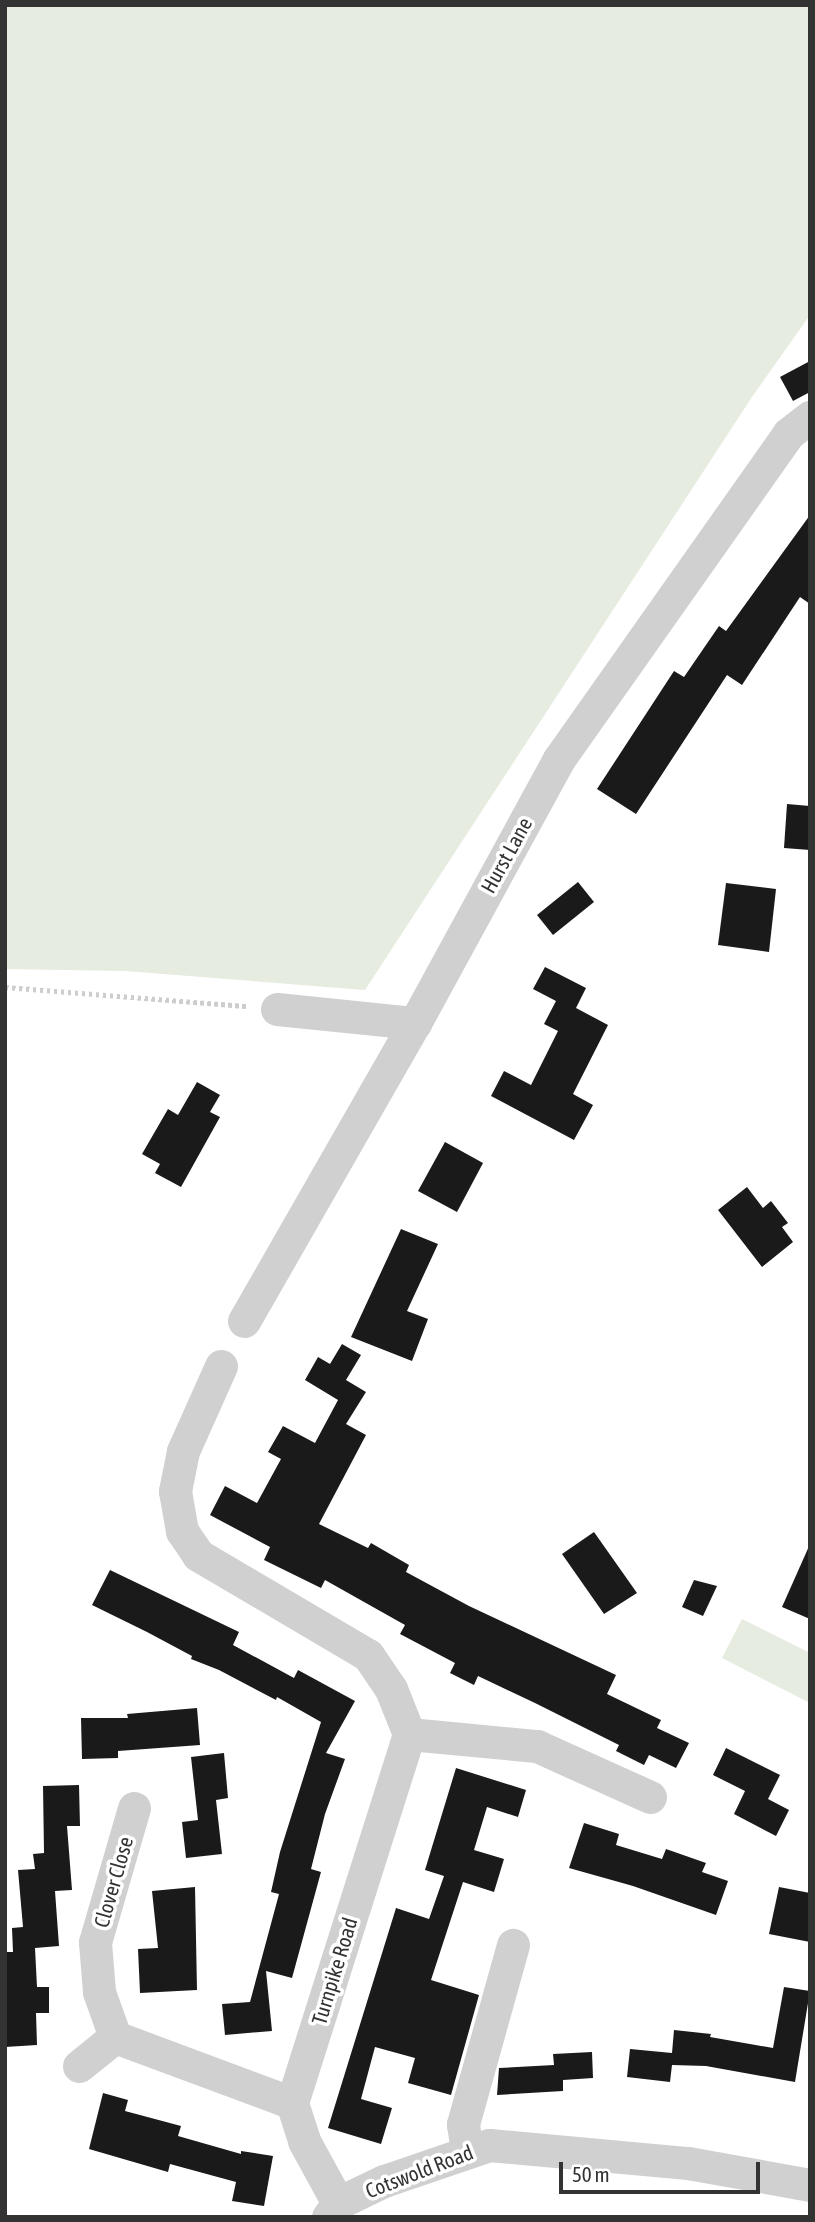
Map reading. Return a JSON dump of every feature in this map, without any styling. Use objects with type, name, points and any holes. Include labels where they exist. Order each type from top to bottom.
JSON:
[{"type":"street","name":"Hurst Lane","points":[[243,1321],[415,1023],[559,759],[788,434],[810,417]]},
{"type":"street","points":[[277,1009],[415,1023]]},
{"type":"street","points":[[221,1366],[183,1451],[175,1491],[182,1531],[198,1555],[368,1655],[391,1689],[409,1734],[537,1746],[650,1797]]},
{"type":"street","name":"Turnpike Road","points":[[292,2103],[409,1734]]},
{"type":"street","name":"Clover Close","points":[[115,2037],[99,1992],[95,1941],[134,1808]]},
{"type":"street","points":[[467,2150],[463,2124],[513,1945]]},
{"type":"street","points":[[79,2067],[115,2037],[292,2103],[304,2141],[333,2210]]},
{"type":"street","name":"Cotswold Road","points":[[333,2210],[384,2181],[467,2150],[489,2145],[688,2163],[810,2185]]},
{"type":"path","points":[[5,987],[277,1009]]},
{"type":"shaded area","points":[[5,5],[810,5],[810,315],[752,397],[365,990],[125,971],[5,969]]},
{"type":"shaded area","points":[[742,1619],[810,1653],[808,1702],[722,1658]]},
{"type":"building","points":[[810,361],[810,392],[793,401],[780,377]]},
{"type":"building","points":[[810,515],[810,604],[800,597],[742,685],[727,675],[636,814],[597,789],[674,671],[684,677],[719,626],[726,631]]},
{"type":"building","points":[[787,804],[810,806],[810,850],[784,848]]},
{"type":"building","points":[[578,882],[594,902],[553,935],[537,915]]},
{"type":"building","points":[[726,883],[776,889],[769,952],[718,945]]},
{"type":"building","points":[[545,967],[586,988],[576,1008],[608,1025],[573,1094],[593,1105],[574,1140],[491,1096],[504,1071],[531,1085],[558,1031],[544,1024],[556,1001],[533,989]]},
{"type":"building","points":[[197,1082],[220,1095],[210,1112],[220,1117],[181,1187],[155,1173],[160,1164],[142,1154],[168,1109],[178,1115]]},
{"type":"building","points":[[445,1142],[483,1163],[457,1212],[418,1191]]},
{"type":"building","points":[[747,1187],[763,1208],[771,1201],[788,1223],[782,1227],[793,1242],[762,1267],[718,1210]]},
{"type":"building","points":[[401,1229],[438,1244],[407,1311],[428,1319],[412,1361],[351,1337]]},
{"type":"building","points":[[342,1344],[361,1355],[346,1380],[366,1392],[346,1424],[366,1435],[319,1524],[368,1548],[371,1543],[409,1565],[406,1572],[469,1606],[616,1675],[607,1694],[661,1720],[657,1728],[689,1743],[676,1768],[649,1755],[644,1765],[616,1751],[619,1745],[535,1703],[478,1676],[474,1685],[450,1673],[455,1663],[400,1634],[405,1625],[325,1580],[321,1588],[264,1560],[270,1547],[210,1515],[225,1486],[257,1503],[281,1459],[268,1452],[283,1426],[315,1443],[338,1400],[305,1380],[318,1357],[330,1364]]},
{"type":"building","points":[[594,1532],[637,1593],[604,1614],[562,1554]]},
{"type":"building","points":[[810,1544],[810,1619],[782,1607]]},
{"type":"building","points":[[110,1570],[239,1632],[233,1645],[294,1678],[298,1670],[355,1701],[326,1753],[345,1759],[325,1814],[311,1869],[321,1872],[292,1978],[266,1971],[272,2031],[225,2035],[222,2004],[250,2002],[279,1894],[271,1892],[280,1852],[321,1722],[277,1697],[276,1700],[219,1670],[191,1659],[192,1656],[92,1605]]},
{"type":"building","points":[[694,1580],[717,1586],[703,1616],[682,1607]]},
{"type":"building","points":[[197,1708],[200,1745],[118,1751],[118,1758],[82,1759],[81,1718],[128,1718],[127,1714]]},
{"type":"building","points":[[726,1748],[780,1775],[768,1799],[789,1810],[776,1836],[734,1814],[745,1791],[713,1775]]},
{"type":"building","points":[[224,1753],[228,1798],[216,1800],[222,1854],[186,1858],[182,1822],[198,1820],[191,1757]]},
{"type":"building","points":[[456,1768],[526,1790],[518,1817],[487,1807],[474,1850],[504,1859],[494,1892],[463,1882],[431,1980],[479,1995],[451,2095],[408,2083],[415,2058],[375,2047],[361,2099],[392,2108],[381,2144],[328,2128],[396,1908],[429,1919],[444,1876],[425,1870]]},
{"type":"building","points":[[79,1785],[80,1826],[67,1826],[72,1890],[55,1891],[59,1946],[35,1948],[37,1987],[49,1987],[49,2013],[36,2013],[37,2045],[5,2047],[5,1952],[13,1952],[12,1928],[23,1927],[18,1870],[35,1869],[33,1854],[44,1853],[43,1786]]},
{"type":"building","points":[[584,1823],[619,1834],[616,1845],[662,1859],[666,1849],[706,1863],[702,1872],[728,1881],[716,1915],[633,1886],[569,1868]]},
{"type":"building","points":[[195,1887],[197,1990],[140,1993],[138,1949],[158,1948],[152,1891]]},
{"type":"building","points":[[779,1887],[810,1893],[810,1942],[769,1934]]},
{"type":"building","points":[[784,1987],[810,1991],[795,2082],[706,2066],[672,2065],[670,2082],[627,2077],[630,2049],[672,2053],[674,2030],[711,2034],[710,2037],[773,2048]]},
{"type":"building","points":[[592,2052],[593,2078],[563,2080],[563,2091],[497,2095],[499,2068],[554,2065],[553,2054]]},
{"type":"building","points":[[103,2093],[128,2100],[125,2111],[181,2126],[178,2136],[241,2154],[241,2151],[273,2156],[264,2206],[232,2201],[236,2182],[170,2164],[168,2172],[89,2149]]}]
